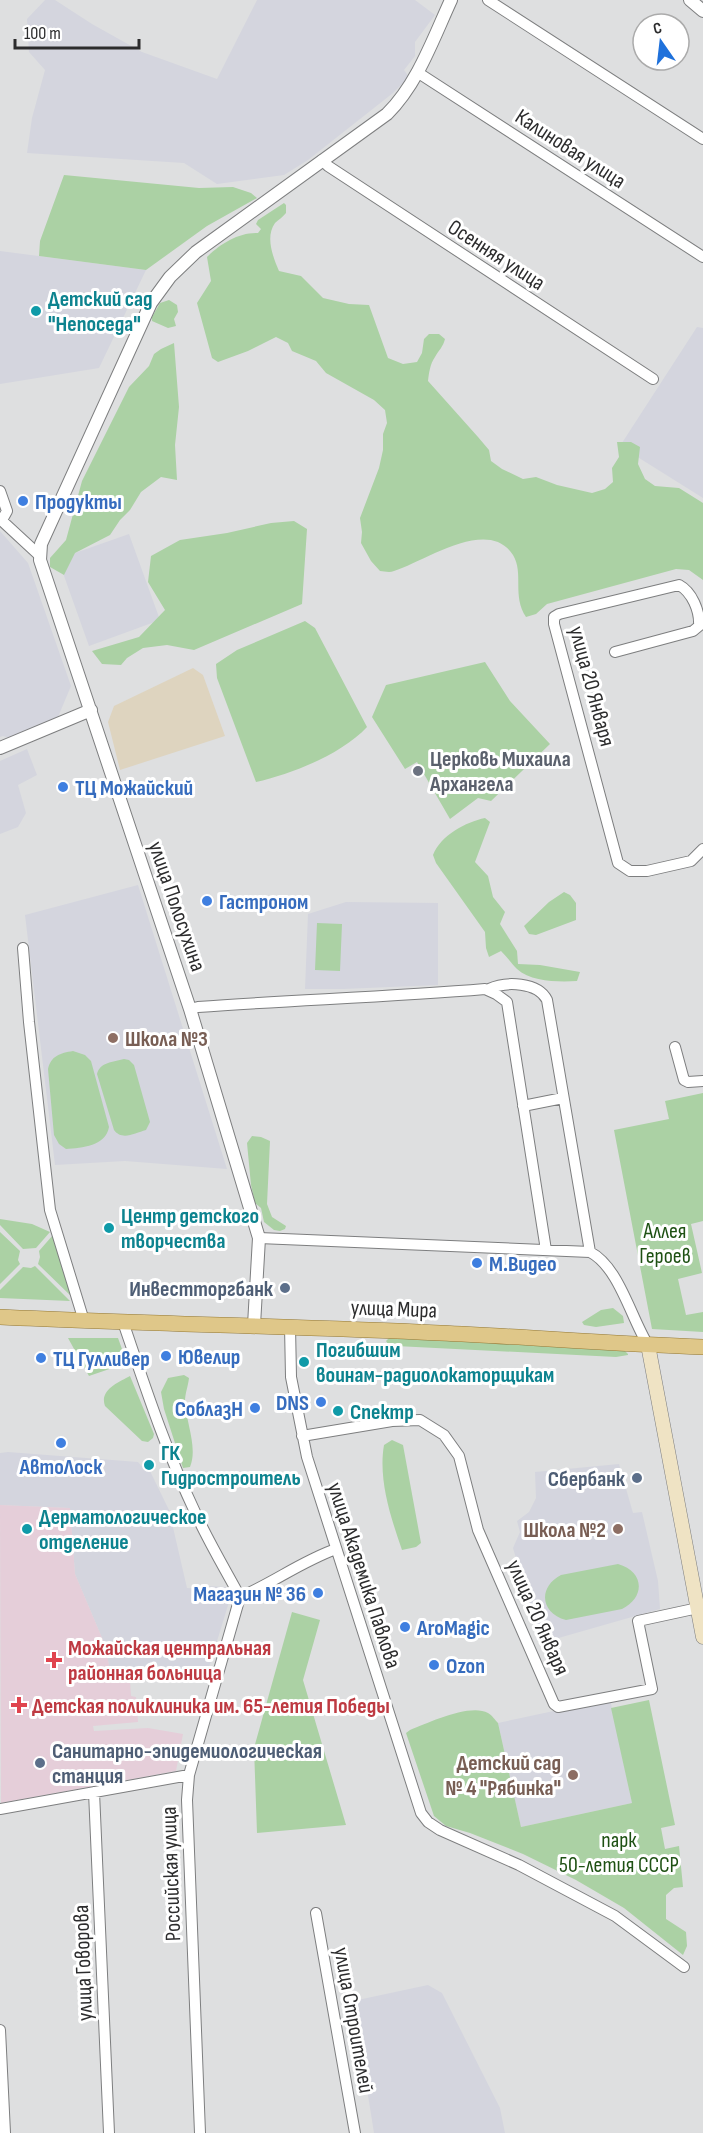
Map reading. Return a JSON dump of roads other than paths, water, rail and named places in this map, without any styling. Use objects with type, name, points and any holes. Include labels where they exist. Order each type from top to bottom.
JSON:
[{"type":"main road","name":"улица Мира","points":[[0,1317],[527,1336],[703,1347]]},
{"type":"main road","points":[[648,1345],[703,1637]]},
{"type":"street","points":[[39,555],[41,543],[57,507],[158,290],[196,252],[387,114],[417,72],[451,0]]},
{"type":"street","points":[[488,0],[703,139]]},
{"type":"street","points":[[690,0],[703,11]]},
{"type":"street","name":"Калиновая улица","points":[[417,72],[703,257]]},
{"type":"street","name":"Осенняя улица","points":[[322,160],[653,379]]},
{"type":"street","name":"улица Полосухина","points":[[0,491],[7,511],[1,520],[39,555],[190,1009],[259,1238],[254,1325]]},
{"type":"street","name":"улица 20 Января","points":[[615,652],[693,631],[699,626],[697,606],[683,587],[679,585],[559,614],[554,617],[554,624],[618,863],[630,871],[647,871],[692,861],[703,849]]},
{"type":"street","points":[[0,748],[91,710]]},
{"type":"street","points":[[24,948],[29,1022],[50,1210],[84,1321]]},
{"type":"street","points":[[190,1009],[300,999],[344,999],[489,989],[513,984],[535,988],[543,992],[547,1000],[590,1252]]},
{"type":"street","points":[[489,989],[507,1002],[546,1250]]},
{"type":"street","points":[[675,1047],[684,1080],[703,1081]]},
{"type":"street","points":[[523,1106],[563,1098]]},
{"type":"street","points":[[259,1238],[590,1252],[599,1259],[617,1282],[639,1331],[648,1345]]},
{"type":"street","points":[[123,1322],[136,1364],[180,1480],[240,1597],[259,1589],[316,1556],[336,1549]]},
{"type":"street","name":"улица Академика Павлова","points":[[290,1326],[291,1377],[302,1436],[416,1802],[428,1822],[440,1830],[519,1865],[615,1916],[684,1967]]},
{"type":"street","name":"улица 20 Января","points":[[302,1436],[392,1421],[420,1420],[444,1435],[459,1456],[478,1530],[554,1704],[558,1707],[652,1689],[638,1621],[698,1608]]},
{"type":"street","name":"Российская улица","points":[[200,2133],[187,1800],[189,1775],[240,1597]]},
{"type":"street","points":[[0,1809],[189,1775]]},
{"type":"street","name":"улица Говорова","points":[[94,1792],[109,2133]]},
{"type":"street","name":"улица Строителей","points":[[316,1913],[355,2133]]},
{"type":"street","points":[[0,2030],[5,2133]]},
{"type":"place","name":"Детский сад \"Непоседа\"","points":[[36,311]]},
{"type":"place","name":"Продукты","points":[[23,501]]},
{"type":"place","name":"Церковь Михаила Архангела","points":[[418,771]]},
{"type":"place","name":"ТЦ Можайский","points":[[63,787]]},
{"type":"place","name":"Гастроном","points":[[207,901]]},
{"type":"place","name":"Школа №3","points":[[113,1038]]},
{"type":"place","name":"Центр детского творчества","points":[[109,1228]]},
{"type":"place","name":"М.Видео","points":[[477,1263]]},
{"type":"place","name":"Инвестторгбанк","points":[[285,1288]]},
{"type":"place","name":"Ювелир","points":[[166,1356]]},
{"type":"place","name":"ТЦ Гулливер","points":[[41,1358]]},
{"type":"place","name":"Погибшим воинам-радиолокаторщикам","points":[[304,1362]]},
{"type":"place","name":"DNS","points":[[321,1402]]},
{"type":"place","name":"СоблазН","points":[[255,1408]]},
{"type":"place","name":"Спектр","points":[[338,1411]]},
{"type":"place","name":"АвтоЛоск","points":[[61,1443]]},
{"type":"place","name":"ГК Гидростроитель","points":[[149,1465]]},
{"type":"place","name":"Сбербанк","points":[[637,1478]]},
{"type":"place","name":"Дерматологическое отделение","points":[[27,1529]]},
{"type":"place","name":"Школа №2","points":[[618,1529]]},
{"type":"place","name":"Магазин № 36","points":[[318,1593]]},
{"type":"place","name":"AroMagic","points":[[405,1627]]},
{"type":"place","name":"Можайская центральная районная больница","points":[[54,1660]]},
{"type":"place","name":"Ozon","points":[[434,1665]]},
{"type":"place","name":"Детская поликлиника им. 65-летия Победы","points":[[19,1705]]},
{"type":"place","name":"Санитарно-эпидемиологическая станция","points":[[40,1763]]},
{"type":"place","name":"Детский сад № 4 \"Рябинка\"","points":[[573,1775]]},
{"type":"park label","name":"Аллея Героев","points":[[665,1242]]},
{"type":"park label","name":"парк 50-летия СССР","points":[[619,1852]]}]
